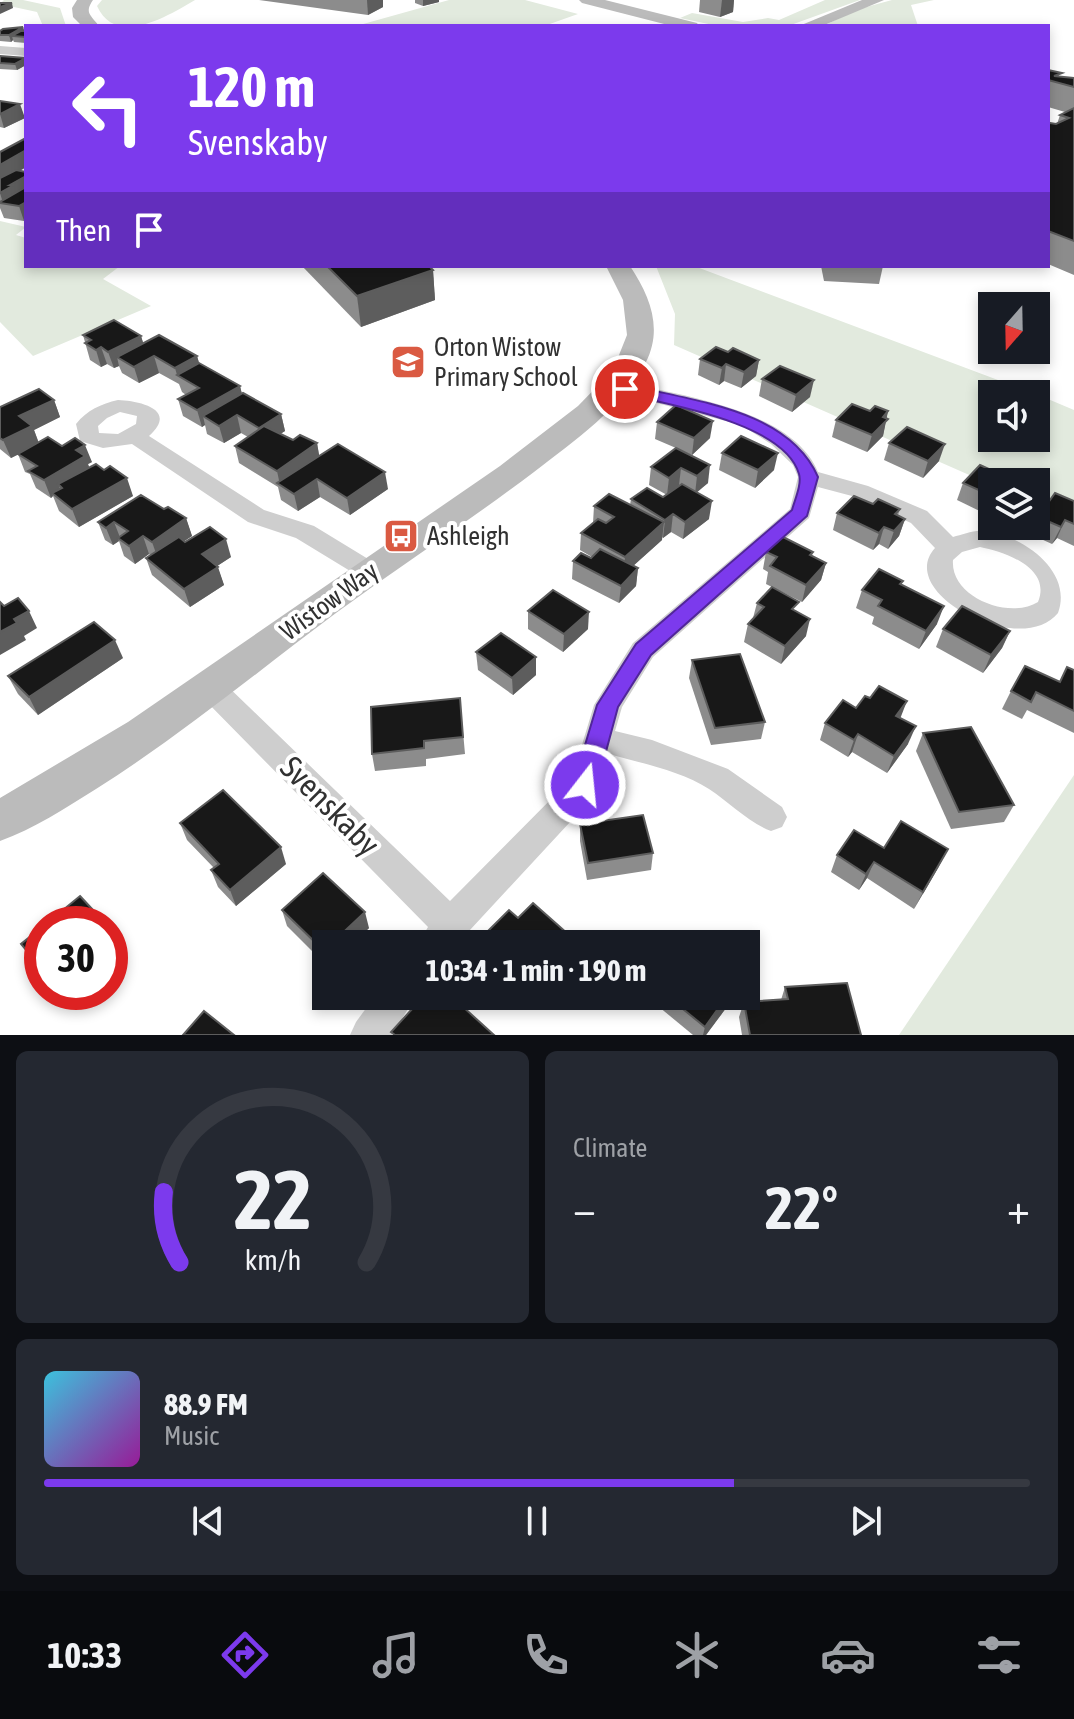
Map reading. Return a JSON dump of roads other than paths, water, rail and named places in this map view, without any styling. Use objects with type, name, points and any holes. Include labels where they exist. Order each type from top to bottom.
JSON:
[{"type":"street","points":[[85,0],[80,8],[81,17],[89,24]]},
{"type":"street","points":[[587,0],[683,24]]},
{"type":"street","points":[[812,24],[876,0]]},
{"type":"street","points":[[1,51],[24,52]]},
{"type":"street","name":"Wistow Way","points":[[2,814],[140,738],[369,571],[531,460],[585,416],[614,386],[633,360],[641,335],[642,310],[619,268]]},
{"type":"street","points":[[614,386],[749,420],[779,439],[803,462],[809,477],[860,491],[919,517],[948,547]]},
{"type":"street","points":[[134,436],[256,516],[305,532],[369,571]]},
{"type":"street","name":"Svenskaby","points":[[447,930],[585,785],[608,705],[643,650],[801,512],[809,477]]},
{"type":"street","name":"Svenskaby","points":[[210,687],[439,930]]},
{"type":"street","points":[[598,739],[652,753],[717,778],[771,817]]},
{"type":"street","points":[[369,1035],[388,1010]]},
{"type":"place","name":"Orton Wistow Primary School","points":[[408,362]]},
{"type":"place","name":"Ashleigh","points":[[401,536]]}]
